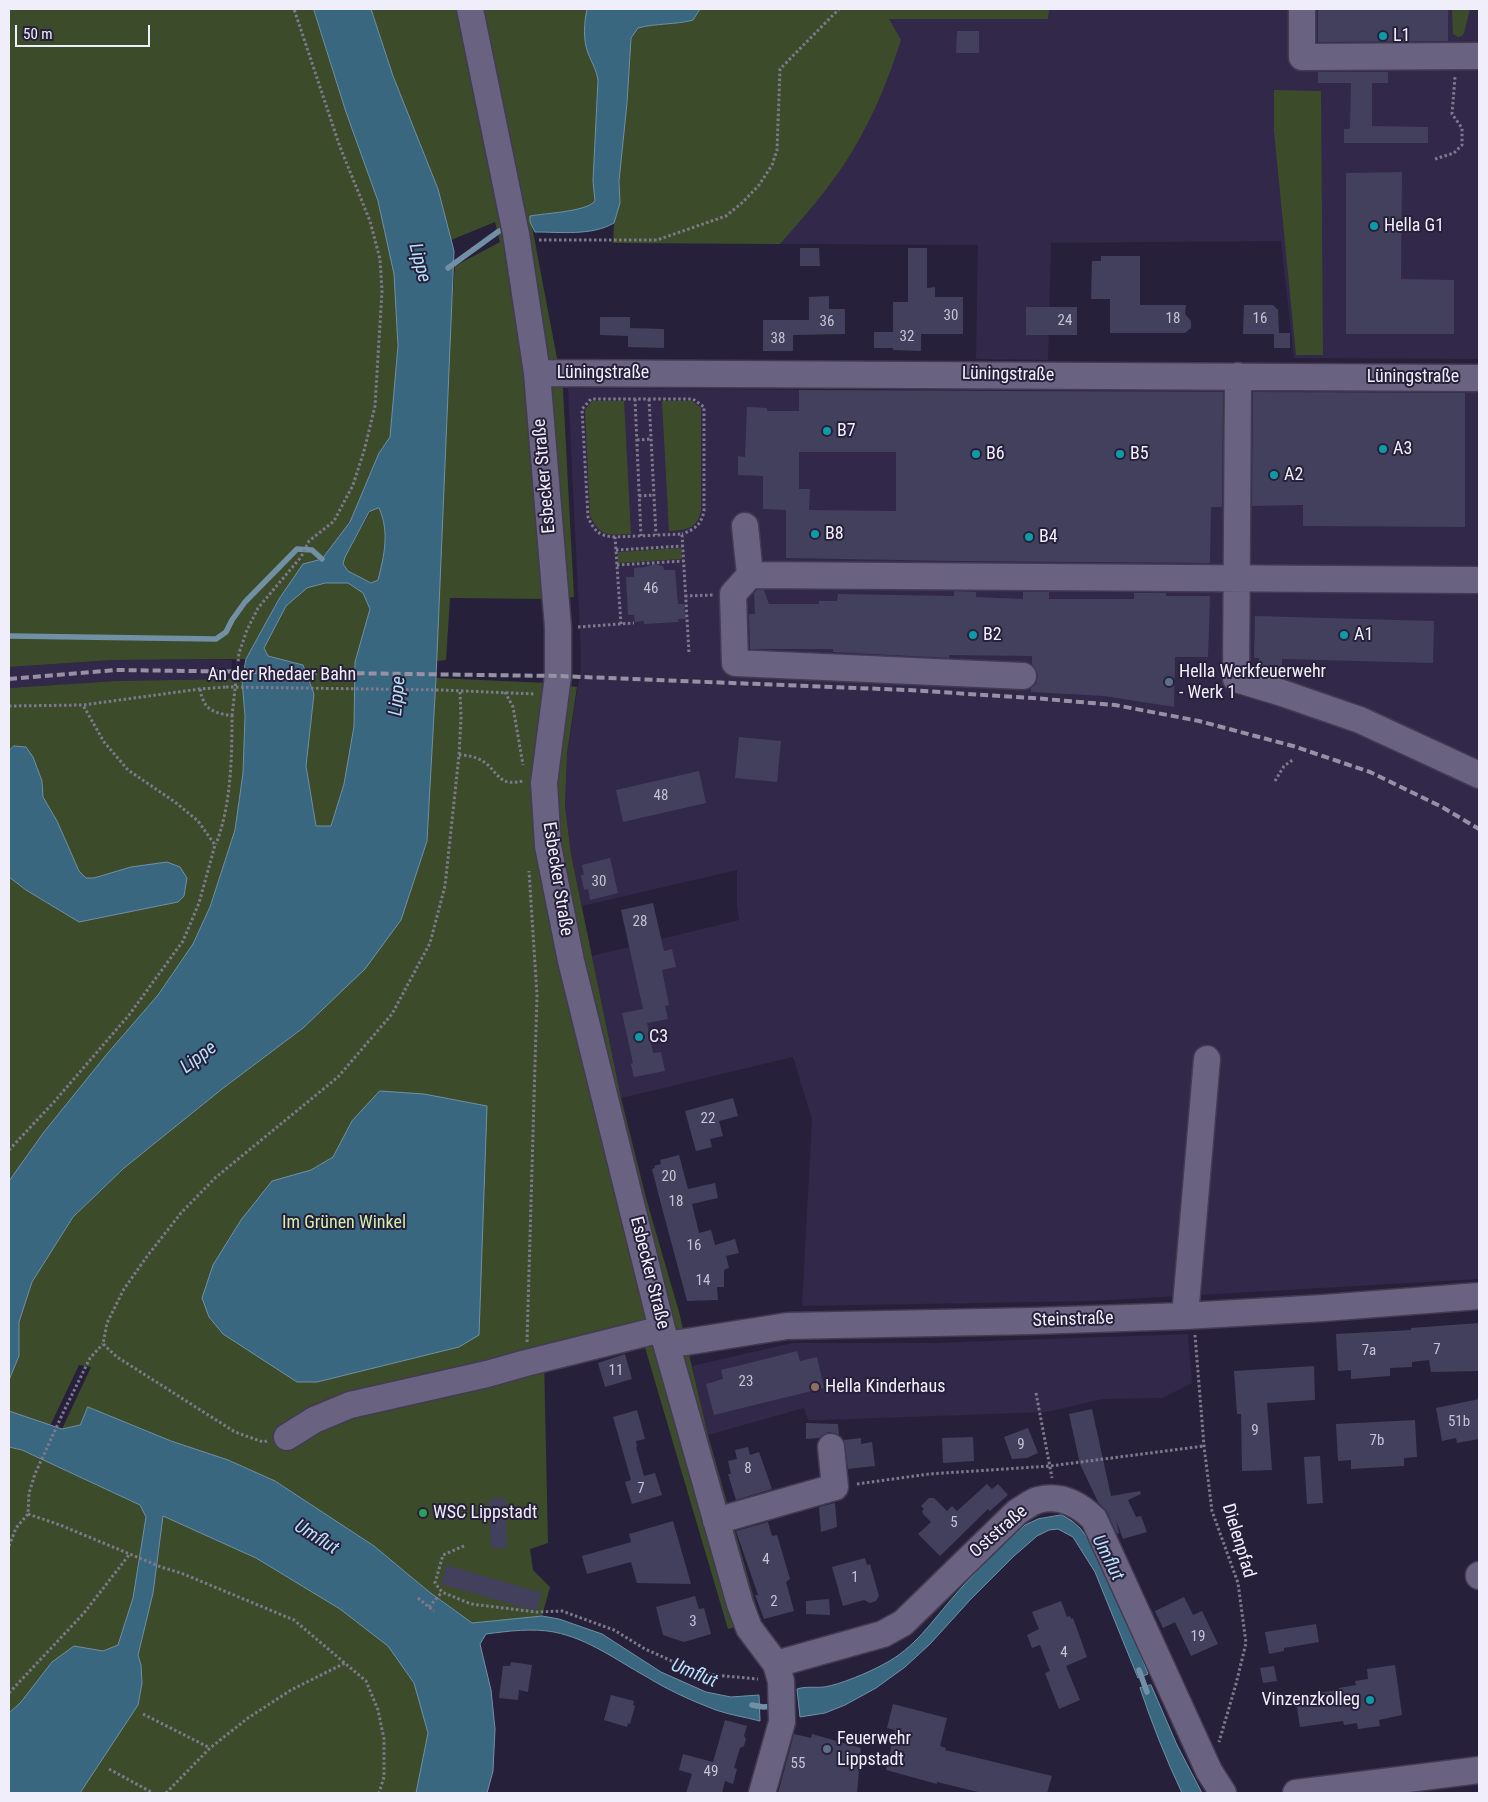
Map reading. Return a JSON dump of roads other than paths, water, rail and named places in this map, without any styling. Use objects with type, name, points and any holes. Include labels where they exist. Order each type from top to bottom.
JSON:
[{"type":"street","name":"Esbecker Straße","points":[[470,9],[515,230],[537,373],[558,627],[556,695],[532,784],[548,846],[571,960],[664,1337],[740,1604],[749,1628],[778,1673]]},
{"type":"street","points":[[1302,9],[1302,57],[1468,56]]},
{"type":"street","name":"Lüningstraße","points":[[537,373],[1479,378]]},
{"type":"street","points":[[1238,376],[1236,679],[1360,720],[1479,775]]},
{"type":"street","points":[[745,526],[750,575],[733,594],[735,664],[1023,676]]},
{"type":"street","points":[[750,575],[1476,580]]},
{"type":"street","points":[[1189,1315],[1207,1059]]},
{"type":"street","name":"Steinstraße","points":[[287,1437],[314,1420],[350,1406],[526,1363],[664,1337],[787,1326],[1033,1322],[1324,1308],[1479,1296]]},
{"type":"street","points":[[716,1521],[835,1487],[831,1447]]},
{"type":"street","name":"Oststraße","points":[[778,1673],[883,1634],[903,1623],[1018,1512],[1037,1500],[1056,1498],[1068,1501],[1083,1508],[1094,1519],[1209,1771],[1223,1793]]},
{"type":"street","points":[[762,1793],[782,1722],[778,1673]]},
{"type":"street","points":[[1296,1793],[1479,1770]]},
{"type":"water","name":"Lippe","points":[[314,9],[371,9],[393,76],[438,189],[454,251],[436,678],[427,841],[401,920],[365,969],[303,1028],[222,1089],[124,1168],[73,1217],[32,1282],[19,1322],[19,1356],[9,1380],[9,1181],[44,1132],[158,995],[193,944],[210,907],[235,830],[243,773],[245,716],[242,680],[246,659],[279,599],[303,564],[322,559],[350,522],[379,453],[390,437],[398,346],[394,274],[378,201],[346,112]],"holes":[[[379,508],[384,526],[385,544],[378,580],[371,583],[348,571],[343,564],[369,512]],[[326,583],[348,583],[363,593],[370,609],[355,662],[354,726],[344,784],[331,826],[316,826],[306,766],[314,694],[303,665],[268,656],[264,648],[286,606],[307,588]]]},
{"type":"water","points":[[587,9],[700,9],[693,20],[638,28],[631,38],[619,181],[620,203],[614,223],[586,232],[535,232],[530,222],[530,216],[583,208],[595,201],[593,181],[598,80],[585,43]]},
{"type":"water","points":[[14,746],[26,747],[33,757],[42,781],[43,797],[57,821],[79,871],[86,878],[94,878],[131,867],[167,862],[180,867],[187,878],[184,896],[178,902],[79,922],[26,890],[9,877],[9,751]]},
{"type":"water","points":[[380,1091],[424,1094],[487,1106],[479,1335],[459,1347],[317,1382],[297,1382],[223,1334],[209,1317],[202,1298],[213,1265],[241,1220],[272,1181],[311,1170],[333,1157],[352,1121]]},
{"type":"water","points":[[88,1407],[171,1441],[228,1460],[275,1481],[374,1546],[428,1591],[472,1623],[542,1616],[559,1619],[602,1634],[661,1672],[706,1692],[731,1697],[759,1695],[760,1721],[721,1712],[689,1699],[591,1645],[567,1635],[537,1630],[486,1634],[480,1644],[491,1690],[495,1729],[493,1771],[487,1793],[416,1793],[428,1733],[414,1683],[388,1646],[340,1609],[256,1558],[163,1516],[153,1593],[138,1655],[141,1665],[142,1683],[138,1705],[80,1793],[9,1793],[9,1713],[21,1702],[52,1662],[74,1646],[103,1651],[118,1645],[133,1598],[146,1517],[140,1505],[22,1450],[9,1447],[9,1411],[62,1429],[80,1425]]},
{"type":"water","points":[[1062,1515],[1080,1528],[1095,1548],[1148,1674],[1138,1678],[1095,1572],[1073,1537],[1058,1529],[1049,1530],[1037,1536],[1014,1556],[930,1644],[905,1667],[876,1688],[845,1705],[825,1713],[800,1717],[797,1689],[838,1684],[871,1671],[895,1658],[931,1624],[997,1550],[1025,1525],[1038,1519]]},
{"type":"water","points":[[1151,1685],[1177,1745],[1202,1793],[1182,1793],[1149,1715],[1140,1688]]},
{"type":"waterway","points":[[448,268],[499,231],[508,228]]},
{"type":"waterway","points":[[9,636],[216,639],[226,632],[245,602],[297,549],[312,550],[322,559]]},
{"type":"waterway","name":"Umflut","points":[[1139,1670],[1147,1692]]},
{"type":"waterway","name":"Umflut","points":[[752,1705],[763,1707],[775,1706]]},
{"type":"railway","points":[[9,679],[116,670],[558,676],[907,690],[1115,705],[1199,721],[1293,746],[1370,772],[1442,807],[1479,829]]},
{"type":"place","name":"L1","points":[[1383,36]]},
{"type":"place","name":"Hella G1","points":[[1374,226]]},
{"type":"place","name":"B7","points":[[827,431]]},
{"type":"place","name":"A3","points":[[1383,449]]},
{"type":"place","name":"B6","points":[[976,454]]},
{"type":"place","name":"B5","points":[[1120,454]]},
{"type":"place","name":"A2","points":[[1274,475]]},
{"type":"place","name":"B8","points":[[815,534]]},
{"type":"place","name":"B4","points":[[1029,537]]},
{"type":"place","name":"B2","points":[[973,635]]},
{"type":"place","name":"A1","points":[[1344,635]]},
{"type":"place","name":"Hella Werkfeuerwehr - Werk 1","points":[[1169,682]]},
{"type":"place","name":"C3","points":[[639,1037]]},
{"type":"place","name":"Hella Kinderhaus","points":[[815,1387]]},
{"type":"place","name":"WSC Lippstadt","points":[[423,1513]]},
{"type":"place","name":"Vinzenzkolleg","points":[[1370,1700]]},
{"type":"place","name":"Feuerwehr Lippstadt","points":[[827,1749]]},
{"type":"park label","name":"Im Grünen Winkel","points":[[344,1223]]}]
